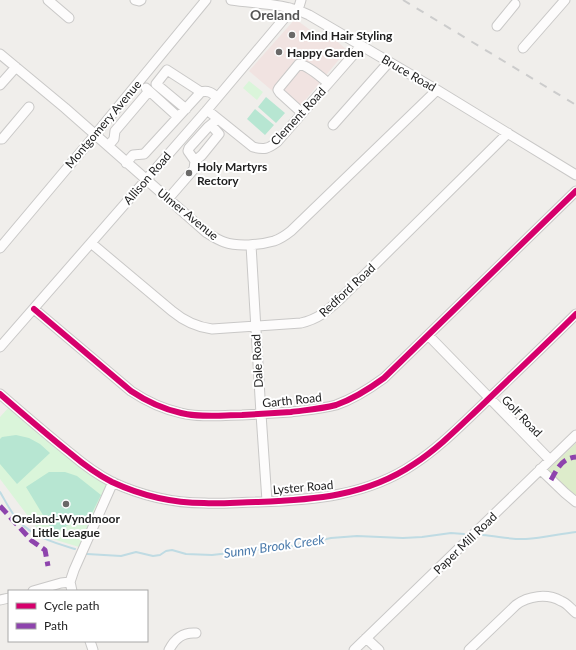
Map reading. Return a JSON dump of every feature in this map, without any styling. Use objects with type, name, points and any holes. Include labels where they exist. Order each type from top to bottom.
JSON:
[{"type":"street","points":[[48,0],[69,18]]},
{"type":"street","points":[[135,0],[141,0]]},
{"type":"street","name":"Montgomery Avenue","points":[[0,248],[206,0]]},
{"type":"street","name":"Bruce Road","points":[[232,0],[262,2],[294,9],[309,15],[437,90],[576,175]]},
{"type":"street","name":"Allison Road","points":[[0,347],[301,0]]},
{"type":"street","points":[[523,48],[565,0]]},
{"type":"street","points":[[497,26],[515,1]]},
{"type":"street","name":"Clement Road","points":[[207,110],[214,122],[253,147],[264,149],[277,142],[361,46]]},
{"type":"street","name":"Ulmer Avenue","points":[[0,54],[66,108],[207,233],[228,243],[251,245],[275,240],[291,231],[437,90]]},
{"type":"street","points":[[333,125],[389,62]]},
{"type":"street","points":[[302,112],[278,90],[298,65],[302,65],[328,83]]},
{"type":"street","points":[[0,85],[16,67]]},
{"type":"street","points":[[186,109],[156,84],[167,70],[201,92],[206,91],[217,97]]},
{"type":"street","points":[[139,82],[178,117]]},
{"type":"street","points":[[108,146],[114,139],[115,130],[149,91]]},
{"type":"street","points":[[126,162],[133,155],[144,154],[201,92]]},
{"type":"street","points":[[0,139],[2,139],[29,108]]},
{"type":"street","points":[[189,150],[214,122],[219,134],[202,155],[195,161]]},
{"type":"street","name":"Redford Road","points":[[91,243],[172,311],[191,324],[212,329],[301,323],[320,316],[344,294],[508,133]]},
{"type":"street","points":[[158,139],[171,151]]},
{"type":"street","points":[[168,199],[194,169],[195,161],[189,150],[184,149],[177,144]]},
{"type":"street","name":"Garth Road","points":[[34,309],[131,391],[158,406],[181,413],[205,416],[316,410],[348,400],[370,388],[384,378],[576,192]]},
{"type":"street","name":"Dale Road","points":[[251,245],[267,501]]},
{"type":"street","name":"Lyster Road","points":[[0,394],[44,433],[86,467],[113,482],[133,490],[153,496],[213,504],[322,498],[358,490],[384,481],[399,474],[428,455],[490,398],[576,314]]},
{"type":"street","name":"Golf Road","points":[[428,335],[550,460]]},
{"type":"street","name":"Paper Mill Road","points":[[354,650],[576,435]]},
{"type":"street","points":[[540,470],[565,494],[576,502]]},
{"type":"street","points":[[36,590],[61,583],[71,586],[74,570],[113,482]]},
{"type":"street","points":[[469,650],[521,601],[538,597],[553,598],[563,602],[576,613]]},
{"type":"street","points":[[169,650],[177,638],[187,633],[196,632]]},
{"type":"street","points":[[366,638],[379,650]]},
{"type":"shaded area","points":[[295,19],[327,42],[332,37],[347,50],[296,111],[249,71]]},
{"type":"green space","points":[[249,81],[263,92],[257,100],[243,88]]},
{"type":"green space","points":[[266,97],[285,113],[276,123],[258,107]]},
{"type":"green space","points":[[255,109],[274,125],[265,135],[247,119]]},
{"type":"green space","points":[[9,407],[55,448],[109,484],[79,547],[43,536],[0,479],[0,417]]},
{"type":"green space","points":[[16,435],[29,438],[40,444],[50,453],[17,484],[0,464],[0,439],[2,437]]},
{"type":"green space","points":[[576,443],[576,496],[547,471]]},
{"type":"green space","name":"Oreland-Wyndmoor Little League","points":[[49,472],[65,472],[77,476],[101,495],[92,513],[57,531],[52,530],[26,487]]},
{"type":"waterway","name":"Sunny Brook Creek","points":[[0,492],[16,518],[25,527],[45,539],[75,549]]},
{"type":"waterway","name":"Sunny Brook Creek","points":[[483,535],[526,539],[576,532]]},
{"type":"waterway","name":"Sunny Brook Creek","points":[[87,554],[121,556],[136,552],[153,556],[172,550],[186,554],[212,555],[293,546],[331,538],[357,536],[403,538],[451,533],[464,534]]},
{"type":"railway","points":[[403,0],[576,105]]},
{"type":"marked path","points":[[551,480],[558,468],[567,459],[576,457]]},
{"type":"marked path","points":[[0,506],[32,541],[45,550],[48,566]]},
{"type":"cycle path","points":[[34,309],[131,391],[161,407],[189,415],[212,416],[291,412],[336,405],[355,397],[384,378],[576,191]]},
{"type":"cycle path","points":[[0,394],[52,439],[90,469],[112,482],[134,491],[169,500],[192,503],[258,502],[319,498],[358,490],[378,483],[396,475],[414,464],[438,446],[461,425],[576,314]]},
{"type":"place","name":"Mind Hair Styling","points":[[292,35]]},
{"type":"place","name":"Happy Garden","points":[[279,52]]},
{"type":"place","name":"Holy Martyrs Rectory","points":[[189,173]]},
{"type":"place","name":"Oreland-Wyndmoor Little League","points":[[66,504]]},
{"type":"district","name":"Oreland","points":[[275,14]]}]
